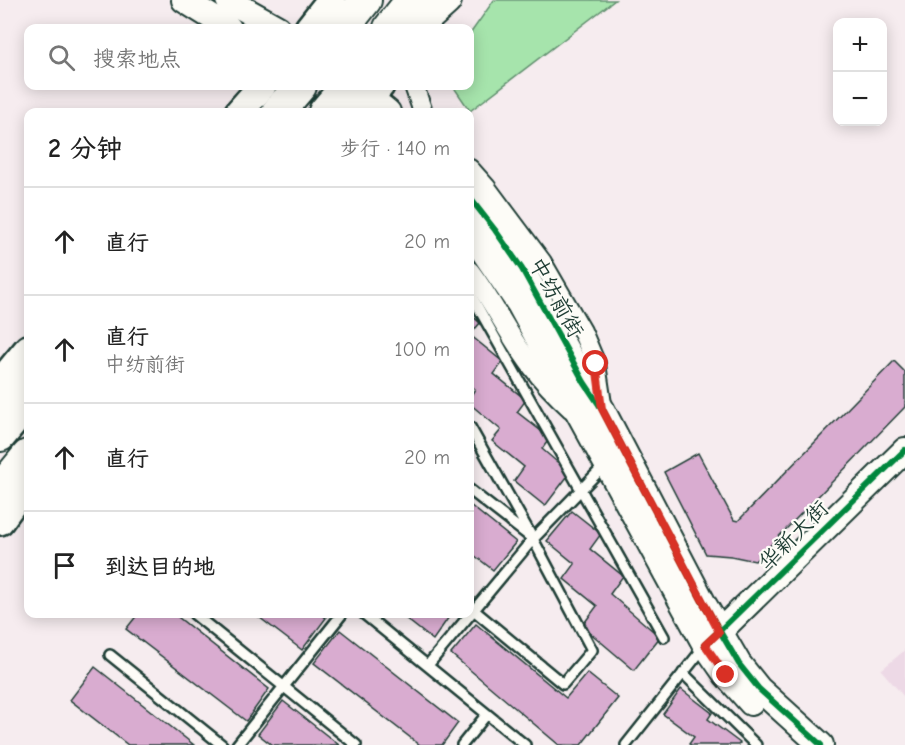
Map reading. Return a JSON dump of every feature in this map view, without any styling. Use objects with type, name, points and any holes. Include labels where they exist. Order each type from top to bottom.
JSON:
[{"type":"highway","points":[[346,24],[365,0]]},
{"type":"highway","points":[[393,24],[412,0]]},
{"type":"highway","points":[[418,24],[445,0]]},
{"type":"highway","points":[[281,108],[297,90]]},
{"type":"highway","points":[[0,435],[24,406]]},
{"type":"highway","points":[[0,490],[24,461]]},
{"type":"main road","points":[[312,24],[331,0]]},
{"type":"main road","points":[[338,24],[352,0]]},
{"type":"main road","points":[[437,24],[457,0]]},
{"type":"main road","points":[[243,108],[258,90]]},
{"type":"main road","points":[[343,99],[383,102]]},
{"type":"main road","points":[[0,383],[24,354]]},
{"type":"main road","points":[[0,409],[24,384]]},
{"type":"main road","points":[[0,521],[24,488]]},
{"type":"main road","points":[[0,539],[24,515]]},
{"type":"street","points":[[184,0],[223,24]]},
{"type":"street","points":[[228,0],[271,24]]},
{"type":"street","points":[[415,90],[422,108]]},
{"type":"street","points":[[474,174],[542,262],[582,331],[596,364],[591,413],[606,463],[712,639],[726,675],[745,697],[797,745]]},
{"type":"street","name":"中纺前街","points":[[474,203],[522,269],[584,382],[591,413],[712,639],[739,664],[759,689],[821,745]]},
{"type":"street","points":[[474,238],[519,304],[567,389],[591,413]]},
{"type":"street","points":[[474,276],[531,366],[549,389],[591,413]]},
{"type":"street","name":"华新大街","points":[[712,639],[905,450]]},
{"type":"lane","points":[[474,300],[664,638]]},
{"type":"lane","points":[[474,434],[592,650],[563,684],[474,611]]},
{"type":"lane","points":[[474,606],[533,539],[606,463]]},
{"type":"lane","points":[[474,493],[533,539]]},
{"type":"lane","points":[[199,618],[356,745]]},
{"type":"lane","points":[[237,745],[339,618]]},
{"type":"lane","points":[[369,618],[525,745]]},
{"type":"lane","points":[[428,665],[464,618]]},
{"type":"lane","points":[[626,745],[712,639]]},
{"type":"lane","points":[[110,655],[222,745]]},
{"type":"lane","points":[[683,673],[756,745]]},
{"type":"lane","points":[[462,745],[487,714]]},
{"type":"shaded area","points":[[905,650],[905,698],[881,670]]},
{"type":"green space","points":[[494,0],[615,0],[474,108],[468,108],[456,90],[474,90],[474,28]]},
{"type":"building","points":[[474,318],[480,323],[474,330]]},
{"type":"building","points":[[474,338],[503,362],[494,374],[526,400],[517,412],[550,438],[542,449],[570,473],[545,506],[514,481],[524,467],[492,441],[501,430],[474,407]]},
{"type":"building","points":[[894,361],[905,372],[905,407],[755,561],[706,554],[664,472],[698,453],[734,520],[738,521]]},
{"type":"building","points":[[474,508],[516,542],[493,570],[474,555]]},
{"type":"building","points":[[572,511],[601,534],[590,549],[623,576],[610,594],[660,637],[634,670],[582,626],[597,606],[564,579],[575,564],[547,541]]},
{"type":"building","points":[[135,618],[179,618],[269,689],[246,721],[126,629]]},
{"type":"building","points":[[260,618],[326,618],[302,650]]},
{"type":"building","points":[[405,618],[448,618],[433,640]]},
{"type":"building","points":[[476,624],[566,698],[587,673],[618,698],[581,745],[559,745],[451,654]]},
{"type":"building","points":[[340,630],[458,723],[442,745],[420,745],[314,663]]},
{"type":"building","points":[[95,667],[194,745],[128,745],[70,700]]},
{"type":"building","points":[[681,689],[712,713],[708,719],[740,743],[738,745],[689,744],[694,737],[663,714]]},
{"type":"building","points":[[283,701],[339,745],[272,745],[258,734]]},
{"type":"cycle path","points":[[474,203],[522,269],[584,382],[602,409],[704,604],[739,664],[759,689],[821,745]]},
{"type":"cycle path","points":[[705,645],[905,450]]},
{"type":"route","points":[[596,364],[602,409],[719,632],[705,645],[726,675]]}]
